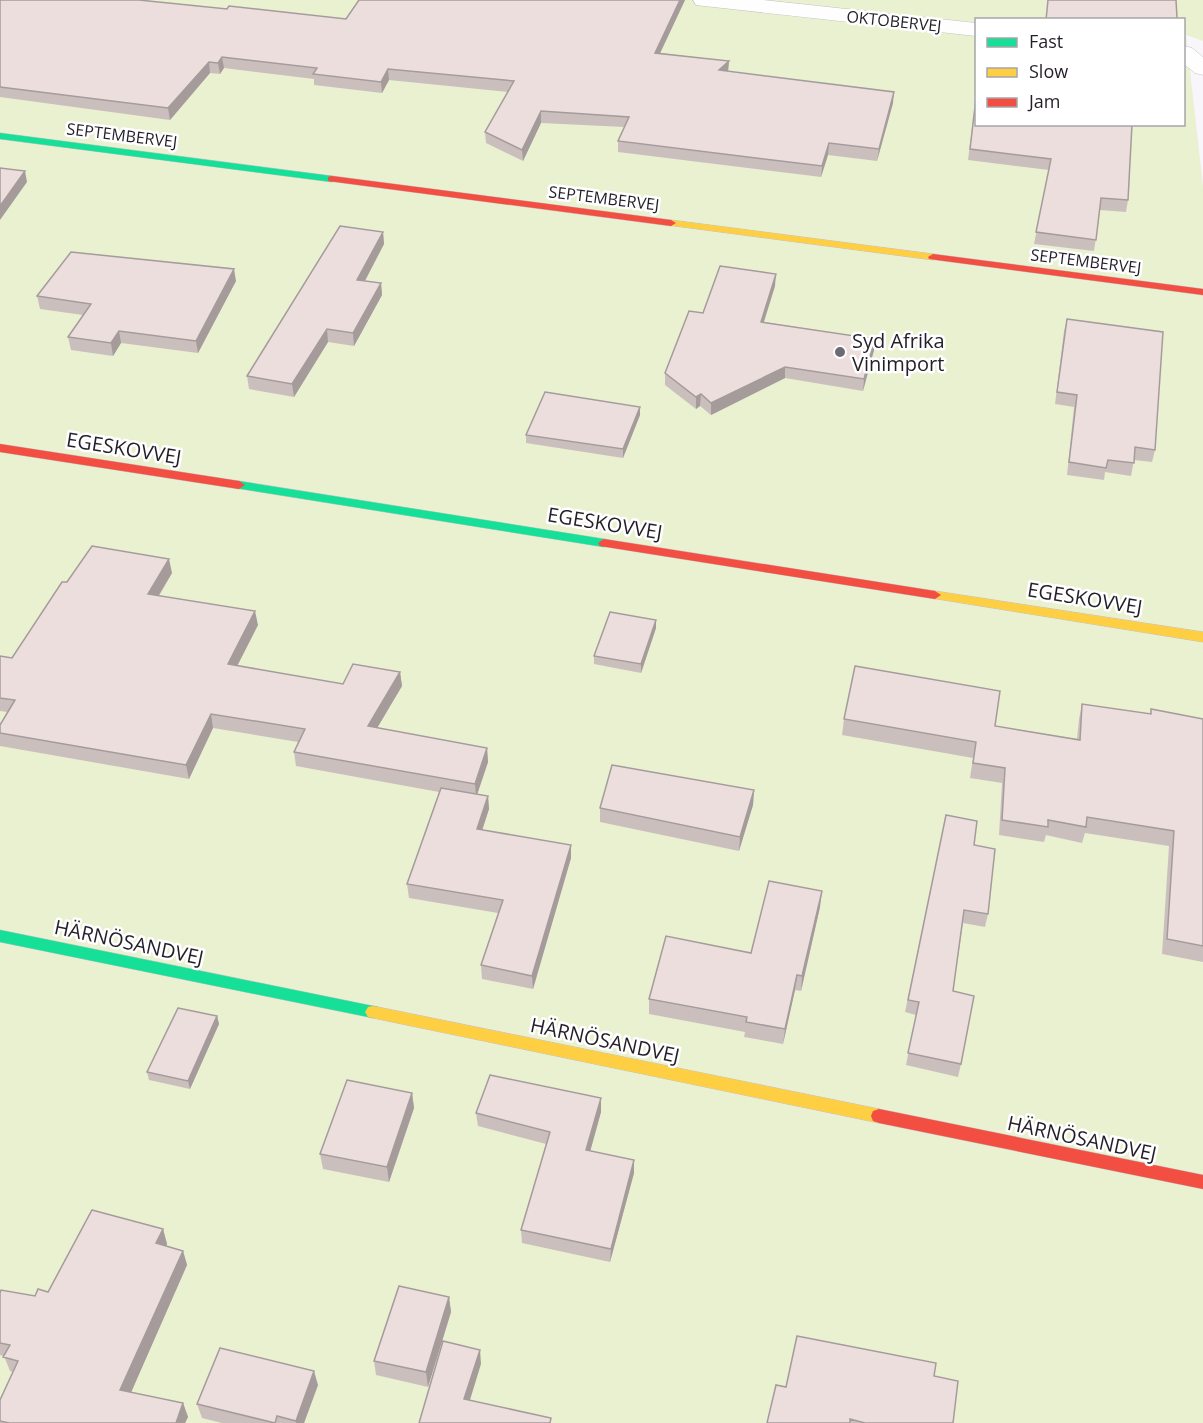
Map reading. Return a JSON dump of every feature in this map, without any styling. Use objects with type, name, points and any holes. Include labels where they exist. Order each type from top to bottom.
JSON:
[{"type":"street","name":"OKTOBERVEJ","points":[[704,0],[975,30]]},
{"type":"street","points":[[1185,54],[1203,68]]},
{"type":"street","name":"SEPTEMBERVEJ","points":[[0,136],[1203,292]]},
{"type":"street","name":"EGESKOVVEJ","points":[[0,448],[1203,637]]},
{"type":"street","name":"HÄRNÖSANDVEJ","points":[[0,936],[1203,1182]]},
{"type":"green space","points":[[0,0],[1203,0],[1203,41],[1186,35],[1203,186],[1203,1423],[0,1423]]},
{"type":"building","points":[[0,0],[139,0],[227,9],[229,6],[346,19],[359,0],[680,0],[655,53],[729,61],[719,70],[894,92],[879,149],[829,143],[822,166],[618,141],[629,117],[541,111],[522,150],[485,132],[514,81],[388,69],[381,82],[313,74],[317,68],[222,57],[218,63],[209,62],[168,108],[0,87]]},
{"type":"building","points":[[1048,0],[1176,0],[1177,18],[1046,18]]},
{"type":"building","points":[[975,106],[975,126],[1132,126],[1128,200],[1101,198],[1096,240],[1036,232],[1051,159],[970,149]]},
{"type":"building","points":[[0,168],[25,171],[0,206]]},
{"type":"building","points":[[340,226],[383,232],[357,280],[381,283],[353,333],[327,329],[292,384],[247,376]]},
{"type":"building","points":[[71,252],[234,269],[196,341],[119,331],[111,343],[68,337],[91,304],[37,296]]},
{"type":"building","points":[[720,266],[776,274],[761,322],[875,339],[864,379],[785,367],[711,403],[701,394],[696,397],[665,373],[689,311],[703,313]]},
{"type":"building","points":[[1067,319],[1163,332],[1155,450],[1135,447],[1134,463],[1108,460],[1106,468],[1069,462],[1077,395],[1057,392]]},
{"type":"building","points":[[545,392],[640,407],[623,449],[526,435]]},
{"type":"building","points":[[92,546],[169,559],[148,594],[255,611],[228,664],[343,684],[353,664],[400,672],[368,726],[487,748],[475,784],[294,752],[305,729],[211,714],[186,765],[0,733],[0,725],[15,700],[0,698],[0,656],[12,658],[62,582],[67,582]]},
{"type":"building","points":[[610,612],[656,620],[641,664],[594,656]]},
{"type":"building","points":[[855,666],[1000,691],[995,726],[1080,740],[1082,704],[1151,714],[1151,709],[1203,719],[1203,946],[1167,939],[1174,831],[1087,817],[1086,827],[1048,820],[1048,827],[1002,820],[1005,768],[973,763],[976,742],[844,719]]},
{"type":"building","points":[[612,765],[754,790],[740,837],[600,808]]},
{"type":"building","points":[[441,788],[488,796],[477,829],[571,845],[532,976],[481,965],[503,900],[407,884]]},
{"type":"building","points":[[946,815],[977,821],[974,845],[995,849],[988,914],[964,910],[953,991],[974,996],[961,1064],[908,1053],[919,1002],[908,1000]]},
{"type":"building","points":[[769,881],[822,891],[802,976],[797,975],[785,1029],[746,1022],[747,1017],[649,999],[666,936],[751,953]]},
{"type":"building","points":[[178,1008],[217,1016],[188,1081],[147,1072]]},
{"type":"building","points":[[490,1075],[601,1098],[586,1150],[634,1160],[611,1249],[521,1230],[550,1132],[476,1113]]},
{"type":"building","points":[[347,1080],[412,1093],[387,1167],[320,1154]]},
{"type":"building","points":[[92,1210],[163,1229],[156,1243],[183,1251],[120,1390],[183,1403],[176,1423],[9,1423],[0,1421],[0,1400],[18,1361],[3,1357],[10,1345],[0,1343],[1,1290],[35,1296],[38,1289],[48,1292]]},
{"type":"building","points":[[399,1286],[449,1297],[426,1372],[374,1361]]},
{"type":"building","points":[[797,1336],[936,1363],[934,1376],[958,1381],[953,1423],[865,1423],[850,1419],[850,1423],[767,1423],[776,1385],[786,1387]]},
{"type":"building","points":[[443,1341],[480,1350],[464,1399],[551,1418],[550,1423],[419,1423]]},
{"type":"building","points":[[220,1348],[314,1371],[296,1421],[277,1416],[275,1423],[197,1404]]},
{"type":"traffic: fast","points":[[0,136],[332,179]]},
{"type":"traffic: fast","points":[[239,485],[604,543]]},
{"type":"traffic: fast","points":[[0,936],[373,1012]]},
{"type":"traffic: slow","points":[[671,223],[933,257]]},
{"type":"traffic: slow","points":[[935,595],[1203,637]]},
{"type":"traffic: slow","points":[[373,1012],[879,1116]]},
{"type":"traffic: jam","points":[[332,179],[671,223]]},
{"type":"traffic: jam","points":[[933,257],[1203,292]]},
{"type":"traffic: jam","points":[[0,448],[239,485]]},
{"type":"traffic: jam","points":[[604,543],[935,595]]},
{"type":"traffic: jam","points":[[879,1116],[1203,1182]]},
{"type":"place","name":"Syd Afrika Vinimport","points":[[840,352]]}]
